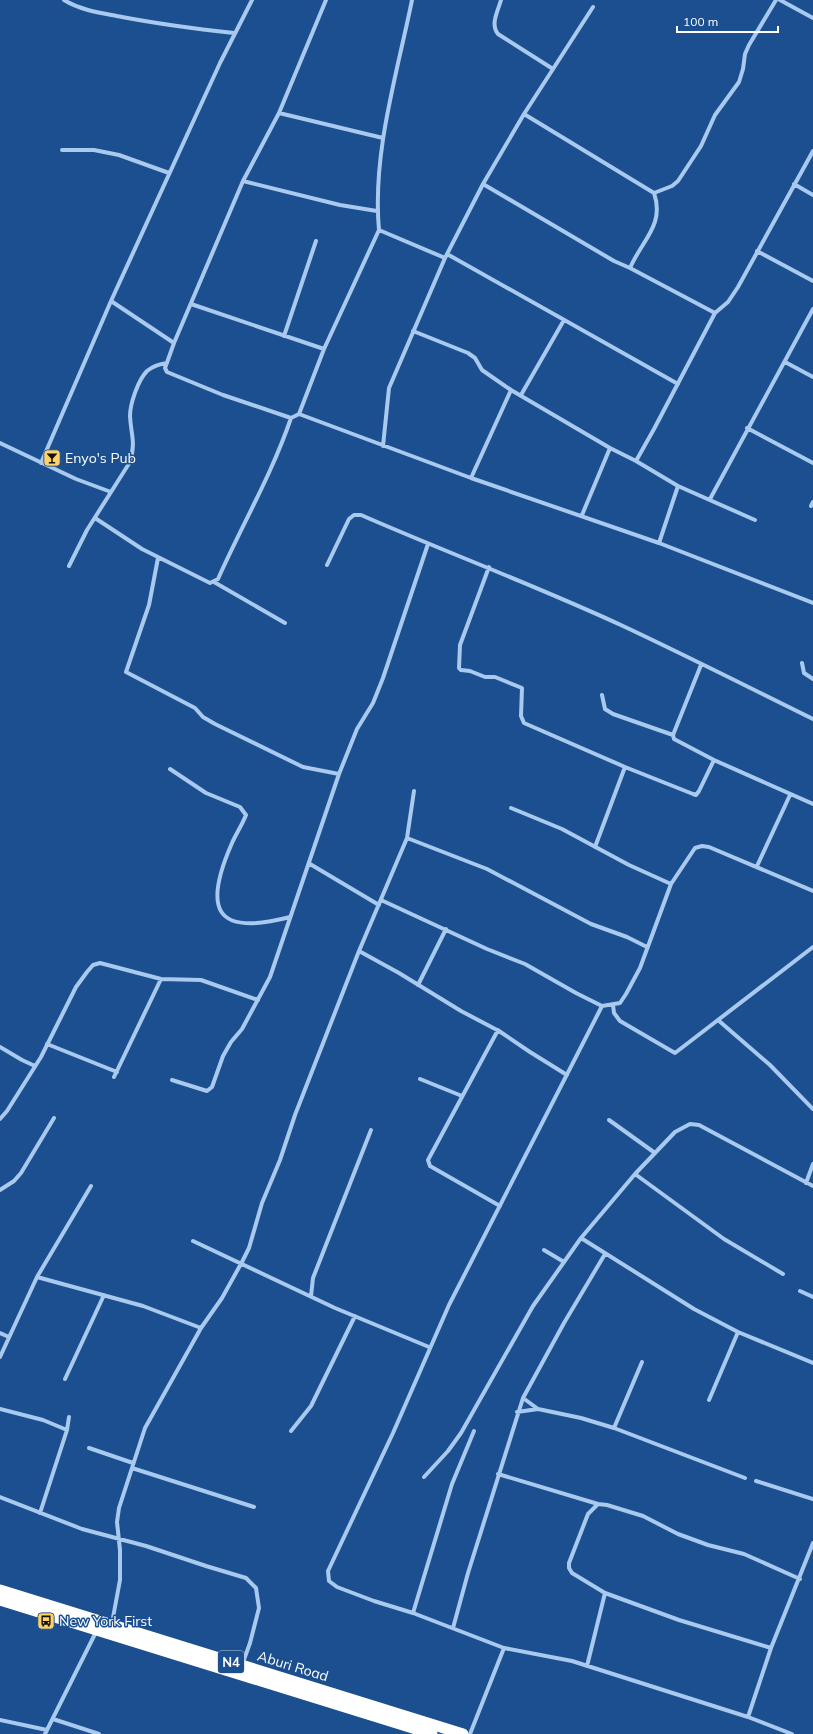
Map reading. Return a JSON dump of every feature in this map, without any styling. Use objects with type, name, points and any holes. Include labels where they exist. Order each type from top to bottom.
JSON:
[{"type":"highway","name":"Aburi Road","points":[[0,1590],[463,1734]]},
{"type":"highway","name":"Aburi Road","points":[[0,1600],[432,1734]]},
{"type":"street","points":[[64,0],[80,8],[91,11],[152,23],[234,33]]},
{"type":"street","points":[[41,464],[111,301],[169,173],[234,33],[252,0]]},
{"type":"street","points":[[291,418],[223,396],[170,374],[165,368],[174,343],[244,181],[279,113],[326,0]]},
{"type":"street","points":[[214,582],[218,579],[239,532],[268,476],[291,418],[299,414],[324,349],[378,230],[377,211],[380,157],[412,0]]},
{"type":"street","points":[[501,0],[494,23],[494,29],[498,34],[553,69]]},
{"type":"street","points":[[654,193],[672,186],[678,181],[701,146],[715,115],[739,82],[745,54],[749,45],[776,0]]},
{"type":"street","points":[[780,0],[813,18]]},
{"type":"street","points":[[383,446],[389,388],[446,256],[483,184],[524,114],[592,7]]},
{"type":"street","points":[[279,113],[383,138]]},
{"type":"street","points":[[524,114],[654,193],[658,203],[656,223],[630,268]]},
{"type":"street","points":[[62,150],[94,150],[119,155],[169,173]]},
{"type":"street","points":[[636,461],[715,313],[728,302],[738,287],[813,151]]},
{"type":"street","points":[[244,181],[340,205],[377,211]]},
{"type":"street","points":[[483,184],[614,261],[715,313]]},
{"type":"street","points":[[794,184],[813,195]]},
{"type":"street","points":[[378,230],[446,256],[678,384]]},
{"type":"street","points":[[284,336],[316,241]]},
{"type":"street","points":[[757,251],[813,282]]},
{"type":"street","points":[[111,301],[174,343]]},
{"type":"street","points":[[191,304],[324,349]]},
{"type":"street","points":[[710,499],[736,452],[747,428],[813,309]]},
{"type":"street","points":[[521,395],[564,320]]},
{"type":"street","points":[[413,331],[452,345],[472,355],[482,370],[511,390],[610,448],[636,461],[678,486],[755,520]]},
{"type":"street","points":[[784,362],[813,377]]},
{"type":"street","points":[[69,566],[87,530],[127,467],[133,451],[130,406],[133,397],[147,371],[154,366],[167,363]]},
{"type":"street","points":[[471,478],[511,390]]},
{"type":"street","points":[[299,414],[471,478],[659,543],[813,603]]},
{"type":"street","points":[[747,428],[813,463]]},
{"type":"street","points":[[0,443],[41,464],[111,492]]},
{"type":"street","points":[[582,516],[610,448]]},
{"type":"street","points":[[659,543],[678,486]]},
{"type":"street","points":[[326,565],[349,519],[354,515],[362,515],[428,544],[489,567],[622,626],[813,720]]},
{"type":"street","points":[[95,518],[158,558],[210,582],[214,582],[285,623]]},
{"type":"street","points":[[172,1080],[207,1091],[212,1087],[223,1056],[231,1042],[242,1029],[270,978],[290,917],[310,864],[339,774],[357,729],[373,703],[383,678],[428,544]]},
{"type":"street","points":[[158,558],[149,605],[126,672],[195,708],[203,717],[214,724],[267,750],[303,767],[339,774]]},
{"type":"street","points":[[489,567],[472,608],[460,645],[459,668],[461,670],[470,671],[485,677],[495,677],[522,688],[521,716],[524,723],[625,767],[696,795],[700,791],[714,760]]},
{"type":"street","points":[[802,663],[804,673],[813,679]]},
{"type":"street","points":[[701,665],[673,735],[674,739],[678,743],[714,760],[813,804]]},
{"type":"street","points":[[602,695],[605,709],[613,714],[673,735]]},
{"type":"street","points":[[595,847],[625,767]]},
{"type":"street","points":[[170,769],[206,793],[240,807],[246,815],[233,841],[217,887],[217,900],[221,912],[227,919],[254,924],[290,917]]},
{"type":"street","points":[[112,1624],[120,1580],[120,1550],[117,1522],[119,1508],[145,1428],[201,1328],[222,1298],[249,1248],[262,1203],[280,1160],[295,1115],[359,951],[407,838],[414,791]]},
{"type":"street","points":[[757,866],[790,795]]},
{"type":"street","points":[[511,808],[562,829],[629,865],[671,884]]},
{"type":"street","points":[[407,838],[487,869],[591,924],[627,937],[647,947]]},
{"type":"street","points":[[310,864],[380,903],[525,964],[602,1006],[620,1003],[626,994],[640,968],[671,884],[695,848],[702,846],[757,866],[813,891]]},
{"type":"street","points":[[418,985],[446,930]]},
{"type":"street","points":[[613,1005],[614,1013],[620,1021],[675,1053],[813,947]]},
{"type":"street","points":[[359,951],[399,973],[461,1011],[498,1030],[567,1075]]},
{"type":"street","points":[[0,1119],[7,1111],[35,1066],[76,987],[86,972],[93,965],[100,963],[161,979],[201,980],[258,1000]]},
{"type":"street","points":[[114,1077],[161,979]]},
{"type":"street","points":[[602,1006],[429,1347],[393,1433],[328,1571],[329,1581],[337,1587],[374,1601],[413,1613],[504,1648],[572,1661],[748,1717],[792,1734]]},
{"type":"street","points":[[718,1020],[770,1065],[813,1109]]},
{"type":"street","points":[[498,1030],[428,1160],[428,1164],[500,1206]]},
{"type":"street","points":[[47,1044],[117,1072]]},
{"type":"street","points":[[0,1047],[35,1066]]},
{"type":"street","points":[[420,1079],[462,1096]]},
{"type":"street","points":[[0,1190],[14,1181],[21,1172],[54,1118]]},
{"type":"street","points":[[609,1120],[655,1153]]},
{"type":"street","points":[[424,1478],[448,1451],[461,1433],[533,1306],[564,1262],[634,1174],[675,1132],[690,1124],[699,1125],[813,1186]]},
{"type":"street","points":[[311,1296],[313,1278],[371,1130]]},
{"type":"street","points":[[806,1182],[813,1164]]},
{"type":"street","points":[[634,1174],[724,1239],[783,1274]]},
{"type":"street","points":[[0,1357],[37,1277],[91,1186]]},
{"type":"street","points":[[582,1238],[694,1309],[738,1332],[813,1363]]},
{"type":"street","points":[[194,1240],[311,1296],[429,1347]]},
{"type":"street","points":[[544,1250],[564,1262]]},
{"type":"street","points":[[453,1628],[468,1573],[517,1412],[523,1398],[564,1323],[605,1254]]},
{"type":"street","points":[[37,1277],[143,1306],[201,1328]]},
{"type":"street","points":[[800,1291],[813,1297]]},
{"type":"street","points":[[65,1379],[104,1295]]},
{"type":"street","points":[[291,1431],[311,1406],[355,1316]]},
{"type":"street","points":[[709,1400],[738,1332]]},
{"type":"street","points":[[0,1333],[9,1337]]},
{"type":"street","points":[[614,1428],[642,1362]]},
{"type":"street","points":[[523,1398],[538,1409]]},
{"type":"street","points":[[0,1409],[43,1420],[67,1430]]},
{"type":"street","points":[[517,1412],[538,1409],[581,1418],[614,1428],[745,1478]]},
{"type":"street","points":[[40,1514],[67,1430],[69,1417]]},
{"type":"street","points":[[413,1613],[452,1484],[474,1430]]},
{"type":"street","points":[[89,1448],[132,1465],[254,1507]]},
{"type":"street","points":[[498,1474],[643,1516],[678,1534],[708,1545],[744,1554],[800,1579]]},
{"type":"street","points":[[756,1481],[813,1499]]},
{"type":"street","points":[[0,1498],[82,1529],[118,1538],[246,1578],[256,1588],[259,1608],[250,1644],[242,1666]]},
{"type":"street","points":[[598,1504],[588,1514],[569,1563],[569,1568],[572,1573],[605,1593],[679,1620],[771,1648]]},
{"type":"street","points":[[748,1717],[771,1648],[800,1579],[813,1543]]},
{"type":"street","points":[[587,1666],[605,1593]]},
{"type":"street","points":[[0,1720],[46,1732],[98,1630]]},
{"type":"street","points":[[470,1734],[504,1648]]},
{"type":"street","points":[[53,1719],[99,1734]]},
{"type":"place","name":"Enyo's Pub","points":[[52,458]]},
{"type":"place","name":"New York First","points":[[46,1621]]}]
